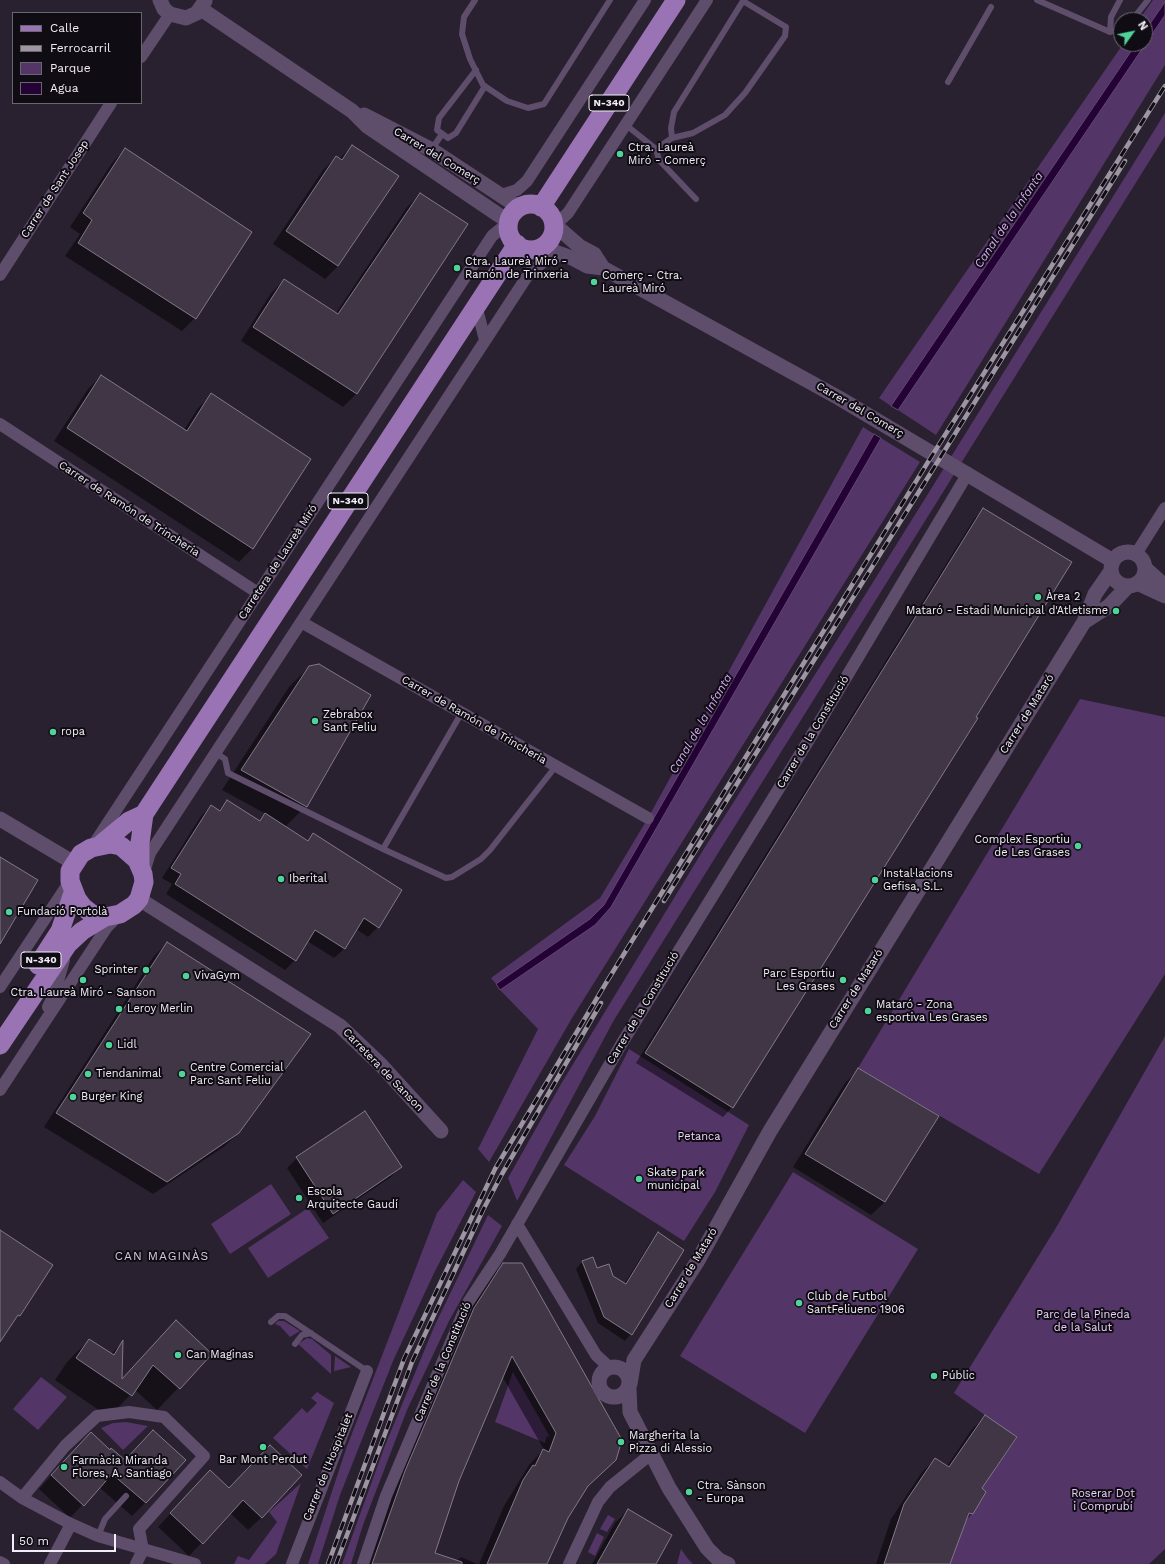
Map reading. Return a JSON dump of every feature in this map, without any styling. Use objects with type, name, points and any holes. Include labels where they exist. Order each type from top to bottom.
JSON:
[{"type":"main road","name":"N-340","points":[[541,207],[676,0]]},
{"type":"main road","points":[[527,204],[541,207],[553,218],[561,219],[551,239],[541,247],[531,250],[517,244],[510,238],[508,231],[514,215],[527,204]]},
{"type":"main road","name":"N-340","points":[[0,1045],[68,944],[82,931],[130,909],[139,899],[143,886],[140,843],[144,814],[517,244]]},
{"type":"main road","name":"N-340","points":[[0,1024],[60,931],[72,879],[81,854],[96,846],[129,821],[144,814]]},
{"type":"main road","points":[[96,846],[110,844],[121,846],[131,853],[142,870]]},
{"type":"main road","points":[[72,879],[83,907],[92,914],[112,916]]},
{"type":"street","points":[[160,0],[164,9],[170,14],[186,18],[193,16],[203,4]]},
{"type":"street","points":[[501,195],[517,190],[527,181],[645,0]]},
{"type":"street","points":[[561,219],[626,125],[707,0]]},
{"type":"street","name":"Carrer del Comerç","points":[[203,4],[352,110],[367,126],[490,209],[514,215]]},
{"type":"street","points":[[142,55],[170,14]]},
{"type":"street","name":"Carrer de Sant Josep","points":[[0,275],[110,104]]},
{"type":"street","name":"Carrer del Comerç","points":[[352,110],[374,119],[432,150],[501,195],[514,215]]},
{"type":"street","points":[[490,209],[493,222],[492,236]]},
{"type":"street","name":"Carretera de Laureà Miró","points":[[96,846],[258,593],[492,236],[514,215]]},
{"type":"street","name":"Carrer del Comerç","points":[[561,219],[571,239],[594,254],[603,268]]},
{"type":"street","name":"Carrer del Comerç","points":[[541,247],[587,266],[603,268],[839,398],[968,473],[1112,566]]},
{"type":"street","points":[[142,870],[150,853],[530,272],[546,260],[563,255]]},
{"type":"street","points":[[476,305],[485,340]]},
{"type":"street","name":"Carrer de Ramón de Trincheria","points":[[0,424],[258,593]]},
{"type":"street","name":"Carrer de la Constitució","points":[[363,1564],[386,1496],[466,1304],[500,1254],[622,1043],[807,743],[968,473]]},
{"type":"street","points":[[1136,554],[1165,508]]},
{"type":"street","points":[[1165,586],[1145,568],[1142,560],[1136,554],[1123,553],[1112,566],[1117,582],[1133,584],[1165,596]]},
{"type":"street","name":"Carrer de Mataró","points":[[630,1412],[629,1386],[634,1360],[697,1262],[770,1131],[853,994],[1084,622],[1095,594],[1112,566]]},
{"type":"street","points":[[1133,584],[1143,576],[1145,568]]},
{"type":"street","name":"Carrer de Mataró","points":[[1084,622],[1109,606],[1133,584]]},
{"type":"street","name":"Carrer de Ramón de Trincheria","points":[[301,622],[648,818]]},
{"type":"street","points":[[0,819],[72,879],[0,987]]},
{"type":"street","name":"Carretera de Sanson","points":[[139,899],[340,1026],[381,1065],[441,1130]]},
{"type":"street","points":[[0,1090],[107,927],[112,916]]},
{"type":"street","points":[[27,1048],[37,1024],[54,995],[68,944]]},
{"type":"street","points":[[517,1224],[596,1355],[613,1367],[626,1372],[629,1386],[624,1394],[612,1397]]},
{"type":"street","points":[[634,1360],[613,1367],[601,1375],[599,1383],[604,1394],[619,1401],[630,1412],[650,1454],[707,1548],[719,1560],[728,1564]]},
{"type":"street","name":"Carrer de l'Hospitalet","points":[[292,1564],[367,1371]]},
{"type":"street","points":[[22,1498],[65,1446],[97,1416],[129,1412],[164,1417],[204,1456],[139,1529],[143,1550],[136,1564]]},
{"type":"street","points":[[569,1564],[598,1502],[610,1486],[650,1454]]},
{"type":"street","points":[[2,1488],[71,1524],[98,1536],[195,1564]]},
{"type":"street","points":[[50,1564],[71,1524]]},
{"type":"street","points":[[0,1562],[4,1564]]},
{"type":"lane","points":[[475,0],[464,18],[462,34],[476,70],[485,86],[506,101],[528,108],[544,104],[610,0]]},
{"type":"lane","points":[[1037,0],[1110,32],[1113,31]]},
{"type":"lane","points":[[1110,32],[1111,17],[1120,0]]},
{"type":"lane","points":[[1138,12],[1148,0]]},
{"type":"lane","points":[[656,149],[672,138],[693,133],[725,115],[746,93],[785,36],[786,27],[743,1],[674,112],[671,128],[672,138]]},
{"type":"lane","points":[[948,82],[992,7]]},
{"type":"lane","points":[[476,70],[439,118],[437,130],[448,138],[456,133],[485,86]]},
{"type":"lane","points":[[626,125],[656,149],[658,160],[696,199]]},
{"type":"lane","points":[[432,150],[442,134]]},
{"type":"lane","points":[[384,849],[462,712]]},
{"type":"lane","points":[[216,753],[225,759],[228,773],[446,878],[452,877],[481,859],[490,850],[556,766]]},
{"type":"lane","points":[[271,1322],[278,1316],[285,1316],[367,1371]]},
{"type":"lane","points":[[295,1344],[302,1335],[310,1333]]},
{"type":"lane","points":[[98,1536],[105,1519],[126,1496]]},
{"type":"green space","points":[[1153,0],[1165,0],[1153,19],[1153,12],[1145,12]]},
{"type":"green space","points":[[1165,15],[1165,65],[936,435],[898,410],[1140,52],[1153,52],[1153,33]]},
{"type":"green space","points":[[1117,52],[1131,52],[891,406],[879,398]]},
{"type":"green space","points":[[1165,113],[1165,136],[614,1020],[517,1201],[508,1178],[561,1084],[705,847],[837,640]]},
{"type":"green space","points":[[863,427],[874,434],[604,905],[590,919],[496,984],[491,978],[600,898],[648,818]]},
{"type":"green space","points":[[881,438],[920,462],[572,1018],[489,1162],[478,1149],[538,1029],[500,990],[595,925],[611,907]]},
{"type":"green space","name":"Complex Esportiu de Les Grases","points":[[1080,699],[1165,717],[1165,974],[1039,1174],[858,1068]]},
{"type":"green space","name":"Parc de la Pineda de la Salut","points":[[1165,1036],[1165,1549],[1149,1564],[950,1564],[969,1513],[973,1514],[986,1492],[982,1488],[1017,1438],[954,1393],[1057,1226]]},
{"type":"green space","name":"Petanca","points":[[629,1049],[749,1125],[715,1192],[684,1241],[564,1165],[595,1116]]},
{"type":"green space","name":"Club de Futbol SantFeliuenc 1906","points":[[793,1172],[918,1249],[805,1433],[680,1356]]},
{"type":"green space","points":[[463,1180],[476,1192],[434,1273],[393,1361],[340,1495],[318,1564],[308,1564],[346,1449],[437,1213]]},
{"type":"green space","points":[[271,1184],[291,1214],[230,1254],[211,1224]]},
{"type":"green space","points":[[308,1208],[329,1238],[268,1278],[248,1248]]},
{"type":"green space","points":[[488,1215],[502,1226],[449,1321],[407,1410],[363,1525],[351,1564],[342,1564],[384,1448],[434,1327]]},
{"type":"green space","points":[[278,1321],[284,1321],[300,1331],[290,1337],[280,1326],[275,1324]]},
{"type":"green space","points":[[307,1338],[312,1339],[331,1355],[331,1374],[298,1344]]},
{"type":"green space","points":[[335,1356],[351,1367],[334,1371]]},
{"type":"green space","points":[[513,1372],[550,1437],[547,1436],[545,1443],[495,1422]]},
{"type":"green space","points":[[41,1377],[67,1397],[38,1430],[13,1409]]},
{"type":"green space","points":[[317,1392],[334,1403],[307,1469],[273,1438],[302,1408],[307,1413],[317,1403],[311,1398]]},
{"type":"green space","points":[[126,1422],[148,1426],[123,1450],[101,1428],[113,1423]]},
{"type":"green space","points":[[301,1483],[276,1554],[265,1564],[234,1564],[238,1556],[249,1560],[277,1522],[269,1512]]},
{"type":"green space","points":[[608,1515],[615,1519],[607,1532],[600,1529]]},
{"type":"green space","points":[[597,1533],[604,1537],[595,1556],[588,1552]]},
{"type":"green space","points":[[681,1549],[688,1559],[693,1564],[677,1564]]},
{"type":"water","points":[[1165,2],[1165,15],[1153,33],[1153,19]]},
{"type":"water","points":[[1131,52],[1140,52],[898,410],[891,406]]},
{"type":"water","points":[[874,434],[881,438],[611,907],[595,925],[500,990],[496,984],[590,919],[604,905]]},
{"type":"building","points":[[352,145],[399,176],[338,266],[286,231],[336,156],[342,160]]},
{"type":"building","points":[[125,148],[252,232],[196,319],[78,243],[92,220],[83,213]]},
{"type":"building","points":[[420,193],[468,224],[357,394],[253,327],[284,279],[338,314]]},
{"type":"building","points":[[101,375],[187,431],[211,393],[311,459],[253,549],[67,428]]},
{"type":"building","points":[[983,508],[1072,562],[976,717],[978,718],[733,1108],[645,1053]]},
{"type":"building","name":"Zebrabox Sant Feliu","points":[[319,664],[371,695],[307,807],[241,770],[309,666]]},
{"type":"building","name":"Iberital","points":[[227,800],[260,821],[265,813],[308,841],[313,833],[402,890],[379,928],[364,918],[345,949],[315,930],[296,961],[175,884],[181,874],[171,868],[211,805],[220,811]]},
{"type":"building","name":"Fundació Portolà","points":[[0,857],[38,880],[0,944]]},
{"type":"building","name":"Centre Comercial Parc Sant Feliu","points":[[167,942],[311,1034],[239,1133],[167,1182],[56,1113]]},
{"type":"building","points":[[858,1068],[939,1116],[885,1202],[805,1154]]},
{"type":"building","points":[[365,1111],[402,1167],[333,1214],[296,1157]]},
{"type":"building","points":[[0,1230],[53,1265],[20,1316],[18,1315],[0,1342]]},
{"type":"building","points":[[658,1232],[684,1250],[632,1335],[604,1317],[582,1261],[593,1257],[597,1268],[609,1264],[613,1276],[626,1284]]},
{"type":"building","points":[[503,1263],[522,1263],[622,1440],[616,1460],[588,1486],[568,1518],[547,1564],[487,1564],[523,1480],[533,1465],[535,1466],[543,1449],[549,1452],[556,1433],[512,1356],[459,1481],[435,1553],[462,1562],[462,1564],[372,1564],[405,1471],[474,1308]]},
{"type":"building","points":[[176,1320],[212,1354],[180,1389],[153,1365],[132,1396],[76,1358],[89,1339],[114,1355],[123,1340],[122,1379]]},
{"type":"building","points":[[985,1415],[1017,1437],[982,1488],[986,1492],[973,1514],[969,1513],[950,1564],[884,1564],[904,1504],[935,1458],[949,1467]]},
{"type":"building","points":[[153,1430],[186,1460],[146,1503],[112,1474],[84,1506],[51,1475],[91,1432],[110,1450],[111,1448],[125,1460]]},
{"type":"building","points":[[270,1445],[302,1475],[262,1518],[243,1500],[203,1544],[170,1513],[210,1470],[229,1488]]},
{"type":"building","points":[[628,1509],[672,1535],[656,1564],[597,1564]]},
{"type":"railway","points":[[328,1564],[404,1359],[495,1169],[606,983],[928,462],[1165,86]]},
{"type":"railway","points":[[664,901],[1125,161]]},
{"type":"railway","points":[[336,1564],[412,1362],[483,1210],[502,1174],[601,1003]]},
{"type":"place","name":"Ctra. Laureà Miró - Comerç","points":[[620,154]]},
{"type":"place","name":"Ctra. Laureà Miró - Ramón de Trinxeria","points":[[457,268]]},
{"type":"place","name":"Comerç - Ctra. Laureà Miró","points":[[594,282]]},
{"type":"place","name":"Àrea 2","points":[[1038,597]]},
{"type":"place","name":"Mataró - Estadi Municipal d'Atletisme","points":[[1116,611]]},
{"type":"place","name":"Zebrabox Sant Feliu","points":[[315,721]]},
{"type":"place","name":"ropa","points":[[53,732]]},
{"type":"place","name":"Complex Esportiu de Les Grases","points":[[1078,846]]},
{"type":"place","name":"Iberital","points":[[281,879]]},
{"type":"place","name":"Instal·lacions Gefisa, S.L.","points":[[875,880]]},
{"type":"place","name":"Fundació Portolà","points":[[9,912]]},
{"type":"place","name":"Sprinter","points":[[146,970]]},
{"type":"place","name":"VivaGym","points":[[186,976]]},
{"type":"place","name":"Ctra. Laureà Miró - Sanson","points":[[83,980]]},
{"type":"place","name":"Parc Esportiu Les Grases","points":[[843,980]]},
{"type":"place","name":"Leroy Merlin","points":[[119,1009]]},
{"type":"place","name":"Mataró - Zona esportiva Les Grases","points":[[868,1011]]},
{"type":"place","name":"Lidl","points":[[109,1045]]},
{"type":"place","name":"Tiendanimal","points":[[88,1074]]},
{"type":"place","name":"Centre Comercial Parc Sant Feliu","points":[[182,1074]]},
{"type":"place","name":"Burger King","points":[[73,1097]]},
{"type":"place","name":"Skate park municipal","points":[[639,1179]]},
{"type":"place","name":"Escola Arquitecte Gaudí","points":[[299,1198]]},
{"type":"place","name":"Club de Futbol SantFeliuenc 1906","points":[[799,1303]]},
{"type":"place","name":"Can Maginas","points":[[178,1355]]},
{"type":"place","name":"Públic","points":[[934,1376]]},
{"type":"place","name":"Margherita la Pizza di Alessio","points":[[621,1442]]},
{"type":"place","name":"Bar Mont Perdut","points":[[263,1447]]},
{"type":"place","name":"Farmàcia Miranda Flores, A. Santiago","points":[[64,1467]]},
{"type":"place","name":"Ctra. Sànson - Europa","points":[[689,1492]]},
{"type":"district","name":"CAN MAGINÀS","points":[[162,1256]]},
{"type":"water label","name":"Canal de la Infanta","points":[[1009,220]]},
{"type":"water label","name":"Canal de la Infanta","points":[[701,724]]},
{"type":"park label","name":"Roserar Dot i Comprubí","points":[[1103,1500]]}]
